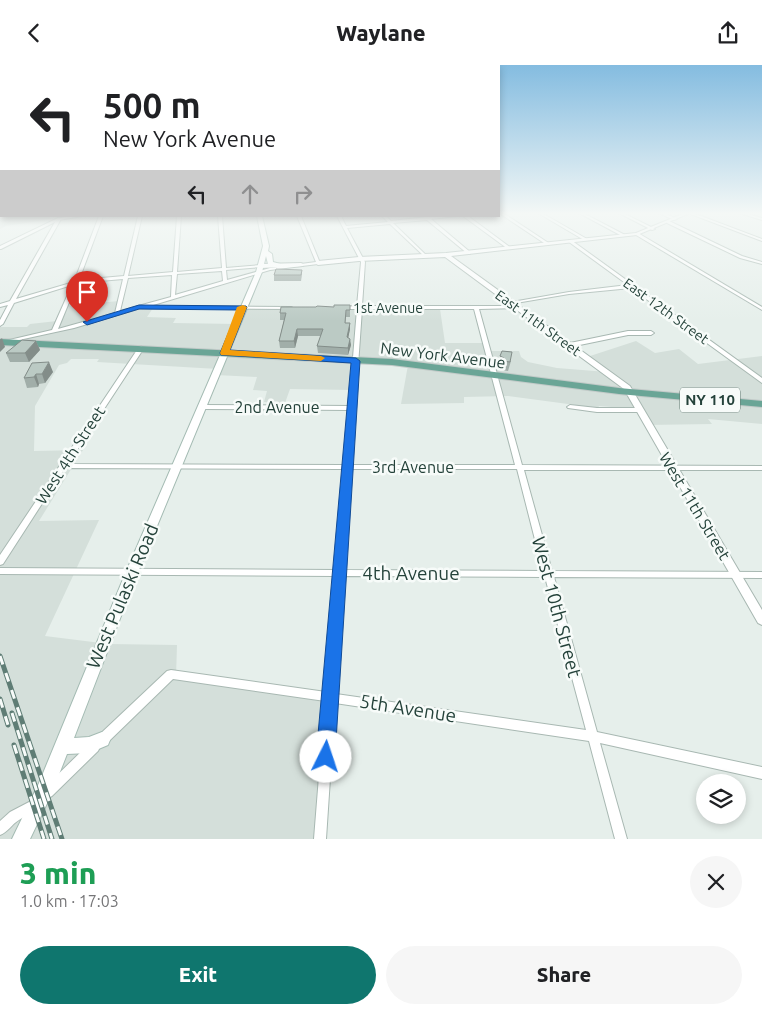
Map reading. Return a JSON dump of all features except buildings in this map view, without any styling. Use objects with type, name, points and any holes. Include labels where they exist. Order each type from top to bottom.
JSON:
[{"type":"main road","points":[[265,252],[269,253],[270,263],[280,265]]},
{"type":"main road","name":"West Pulaski Road","points":[[21,839],[40,799],[132,572],[260,269],[265,252]]},
{"type":"main road","name":"New York Avenue","points":[[3,342],[392,362],[629,393],[762,404]]},
{"type":"main road","points":[[61,746],[89,745],[102,739]]},
{"type":"street","points":[[0,324],[42,249]]},
{"type":"street","points":[[54,331],[88,249]]},
{"type":"street","points":[[117,314],[132,249]]},
{"type":"street","points":[[173,297],[177,249]]},
{"type":"street","points":[[222,249],[224,281]]},
{"type":"street","points":[[312,249],[318,263]]},
{"type":"street","points":[[320,839],[360,308],[362,259],[357,249]]},
{"type":"street","points":[[418,249],[425,256]]},
{"type":"street","points":[[464,249],[469,253]]},
{"type":"street","points":[[0,306],[75,282],[224,269],[260,269],[362,259],[446,255],[500,249]]},
{"type":"street","name":"East 12th Street","points":[[581,249],[762,381]]},
{"type":"street","points":[[661,249],[762,309]]},
{"type":"street","points":[[725,249],[741,257],[762,263]]},
{"type":"street","name":"East 11th Street","points":[[446,255],[624,385],[629,393]]},
{"type":"street","points":[[3,342],[117,314],[260,269],[280,265],[302,265]]},
{"type":"street","name":"1st Avenue","points":[[331,308],[476,308],[514,305],[568,293],[633,286]]},
{"type":"street","points":[[139,307],[302,308]]},
{"type":"street","name":"West 10th Street","points":[[476,308],[621,839]]},
{"type":"street","points":[[570,345],[628,333],[651,333]]},
{"type":"street","name":"West 4th Street","points":[[0,562],[141,348]]},
{"type":"street","name":"West 11th Street","points":[[629,393],[762,620]]},
{"type":"street","name":"2nd Avenue","points":[[201,407],[352,407]]},
{"type":"street","points":[[570,407],[597,410],[638,410]]},
{"type":"street","name":"3rd Avenue","points":[[63,466],[762,468]]},
{"type":"street","name":"4th Avenue","points":[[0,571],[762,575]]},
{"type":"street","name":"5th Avenue","points":[[0,829],[14,816],[40,799],[172,674],[592,736],[762,773]]},
{"type":"shaded area","points":[[119,301],[116,314],[157,302],[147,317],[176,318],[173,323],[237,324],[243,308],[440,309],[445,343],[484,343],[486,351],[519,351],[521,357],[528,362],[557,368],[607,372],[587,357],[636,341],[655,353],[679,349],[698,364],[762,356],[762,424],[708,419],[712,424],[646,425],[637,409],[599,406],[598,408],[508,396],[464,397],[464,403],[401,404],[408,365],[355,361],[352,390],[290,389],[285,403],[264,402],[267,391],[253,390],[257,377],[216,375],[218,369],[97,362],[99,359],[71,359],[67,363],[59,365],[35,406],[34,451],[83,450],[39,521],[99,520],[45,636],[109,644],[177,645],[176,677],[325,702],[314,839],[0,839],[0,327],[27,327],[30,324],[57,321],[63,306]]},
{"type":"railway","points":[[0,656],[62,839]]},
{"type":"railway","points":[[0,699],[8,725]]},
{"type":"railway","points":[[12,713],[52,839]]},
{"type":"railway","points":[[14,745],[44,839]]},
{"type":"slow traffic","points":[[241,307],[243,307],[224,353],[321,358]]},
{"type":"route","points":[[87,322],[139,307],[243,307],[224,353],[356,361],[326,757]]}]
